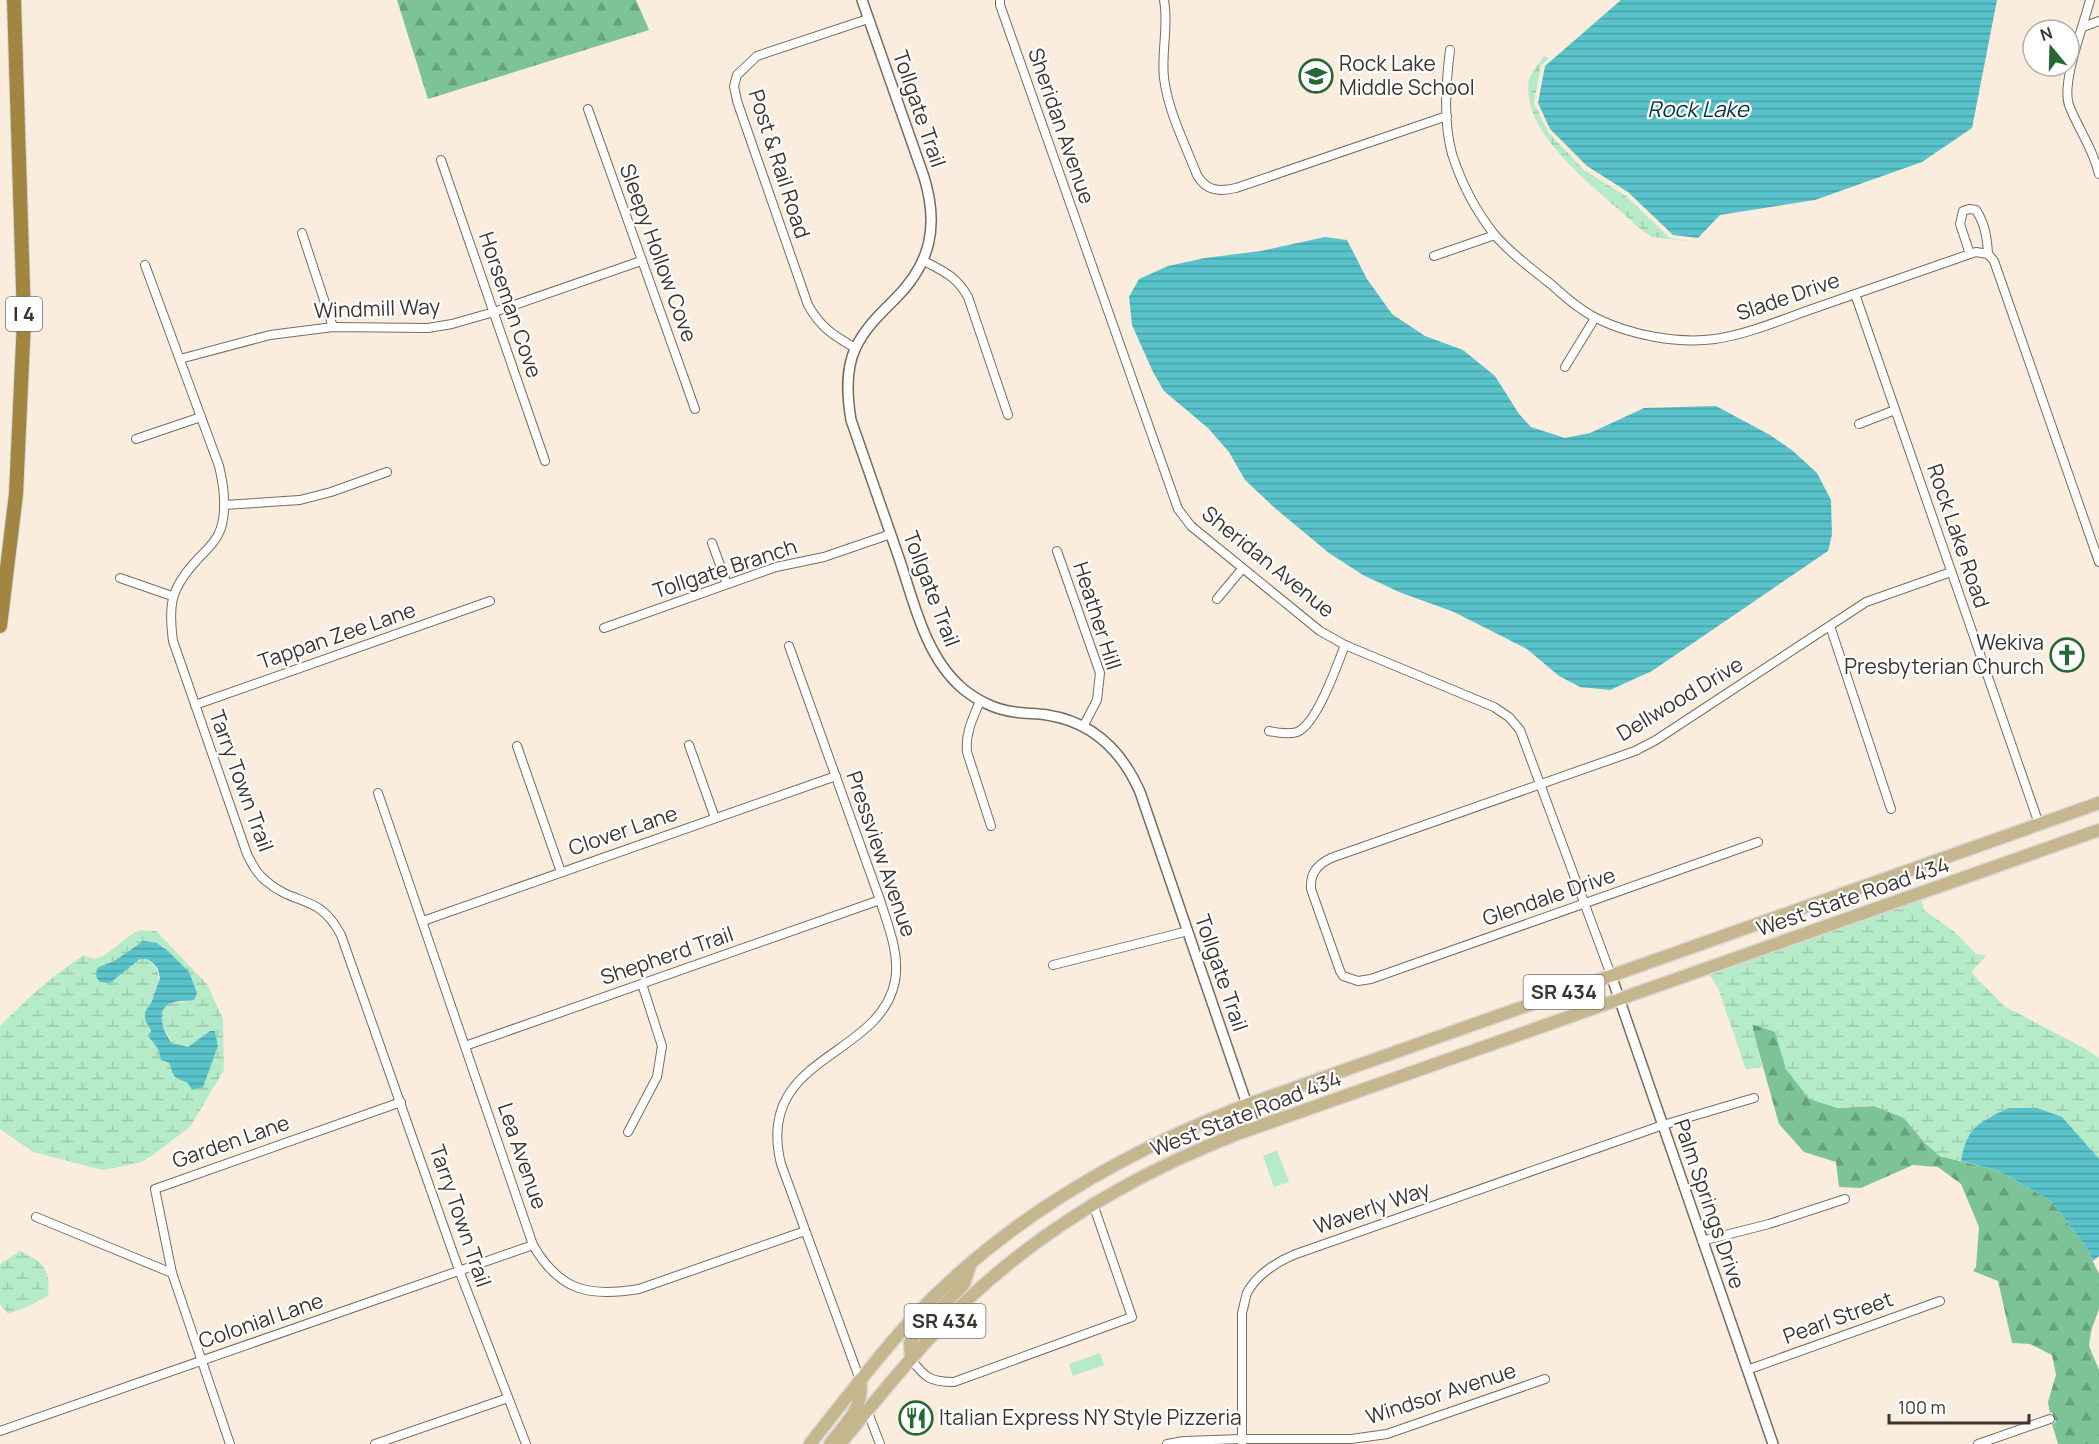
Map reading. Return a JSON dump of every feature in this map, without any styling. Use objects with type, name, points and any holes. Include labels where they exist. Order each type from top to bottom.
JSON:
[{"type":"highway","name":"I 4","points":[[0,626],[16,494],[24,320],[14,0]]},
{"type":"main road","name":"SR 434","points":[[810,1444],[911,1320],[970,1264],[1030,1216],[1084,1182],[1161,1140],[1246,1105],[2099,803]]},
{"type":"main road","name":"West State Road 434","points":[[840,1444],[941,1326],[986,1283],[1070,1218],[1167,1164],[1255,1128],[2097,830]]},
{"type":"main road","points":[[912,1359],[910,1343],[915,1334],[964,1284],[970,1264]]},
{"type":"main road","points":[[830,1444],[854,1412],[862,1393],[860,1380]]},
{"type":"street","name":"Tollgate Trail","points":[[862,0],[928,190],[931,219],[924,261],[905,288],[867,329],[855,348],[848,379],[851,420],[934,655],[951,678],[962,689],[981,701],[1013,712],[1045,714],[1084,725],[1098,734],[1120,755],[1134,780],[1255,1128]]},
{"type":"street","name":"Sheridan Avenue","points":[[1000,0],[1178,508],[1191,526],[1320,631],[1346,645],[1494,707],[1509,717],[1520,729],[1542,784],[1611,975]]},
{"type":"street","points":[[1164,0],[1166,12],[1162,59],[1168,97],[1197,175],[1202,183],[1211,189],[1222,191],[1236,188],[1447,116]]},
{"type":"street","points":[[2090,0],[2068,81],[2067,95],[2074,115],[2095,157],[2099,174]]},
{"type":"street","name":"Post & Rail Road","points":[[855,348],[827,331],[808,305],[737,101],[734,86],[737,75],[757,56],[868,19]]},
{"type":"street","points":[[2083,27],[2099,21]]},
{"type":"street","name":"Slade Drive","points":[[1450,50],[1447,116],[1451,152],[1474,204],[1495,235],[1555,288],[1595,318],[1624,329],[1658,337],[1686,340],[1714,339],[1769,324],[1976,252],[1988,254]]},
{"type":"street","name":"Sleepy Hollow Cove","points":[[588,109],[695,409]]},
{"type":"street","name":"Horseman Cove","points":[[441,160],[545,461]]},
{"type":"street","points":[[1970,254],[1960,224],[1962,211],[1969,209],[1976,210],[1982,219],[1987,235],[1988,254],[1994,261],[2099,562]]},
{"type":"street","points":[[302,233],[333,327]]},
{"type":"street","points":[[1434,256],[1495,235]]},
{"type":"street","name":"Windmill Way","points":[[180,359],[270,335],[333,327],[428,328],[452,324],[494,312],[641,261]]},
{"type":"street","points":[[924,261],[949,274],[961,284],[968,297],[1008,415]]},
{"type":"street","points":[[120,578],[172,596],[182,579],[219,534],[224,505],[223,483],[219,466],[146,265]]},
{"type":"street","name":"Rock Lake Road","points":[[1855,294],[2039,824]]},
{"type":"street","points":[[1565,367],[1595,318]]},
{"type":"street","points":[[1859,424],[1895,410]]},
{"type":"street","points":[[136,439],[201,417]]},
{"type":"street","points":[[224,505],[300,500],[332,492],[387,472]]},
{"type":"street","name":"Tollgate Branch","points":[[604,628],[776,567],[824,558],[891,534]]},
{"type":"street","points":[[712,543],[727,584]]},
{"type":"street","name":"Heather Hill","points":[[1058,551],[1100,673],[1097,700],[1084,725]]},
{"type":"street","points":[[1217,599],[1242,569]]},
{"type":"street","name":"Dellwood Drive","points":[[1350,980],[1340,971],[1311,889],[1310,880],[1314,870],[1331,858],[1635,751],[1656,740],[1866,602],[1951,572]]},
{"type":"street","name":"Tarry Town Trail","points":[[172,596],[170,609],[172,641],[247,854],[256,872],[280,891],[313,904],[333,920],[401,1102],[459,1270],[525,1444]]},
{"type":"street","name":"Tappan Zee Lane","points":[[195,705],[490,601]]},
{"type":"street","points":[[1830,626],[1891,809]]},
{"type":"street","points":[[1269,732],[1287,734],[1299,731],[1308,725],[1346,645]]},
{"type":"street","name":"Pressview Avenue","points":[[789,646],[880,900],[896,957],[895,979],[891,993],[882,1009],[868,1025],[813,1067],[800,1080],[787,1097],[779,1116],[777,1147],[805,1231],[860,1380]]},
{"type":"street","points":[[981,701],[966,742],[967,752],[991,826]]},
{"type":"street","points":[[689,745],[715,818]]},
{"type":"street","points":[[517,746],[561,872]]},
{"type":"street","name":"Clover Lane","points":[[423,921],[836,776]]},
{"type":"street","name":"Lea Avenue","points":[[378,793],[533,1245],[550,1269],[569,1283],[591,1292],[613,1293],[639,1289],[805,1231]]},
{"type":"street","name":"Glendale Drive","points":[[1350,980],[1371,979],[1758,842]]},
{"type":"street","name":"Shepherd Trail","points":[[465,1046],[880,900]]},
{"type":"street","points":[[1053,965],[1188,931]]},
{"type":"street","name":"Palm Springs Drive","points":[[1611,975],[1773,1444]]},
{"type":"street","points":[[628,1132],[657,1077],[662,1046],[642,984]]},
{"type":"street","name":"Waverly Way","points":[[1242,1442],[1242,1312],[1247,1293],[1257,1279],[1271,1267],[1296,1254],[1663,1125],[1754,1098]]},
{"type":"street","name":"Garden Lane","points":[[172,1273],[155,1189],[401,1102]]},
{"type":"street","points":[[1702,1241],[1769,1224],[1845,1199]]},
{"type":"street","points":[[912,1359],[923,1375],[938,1382],[954,1382],[1132,1317],[1093,1204]]},
{"type":"street","points":[[36,1216],[172,1273],[230,1444]]},
{"type":"street","name":"Colonial Lane","points":[[0,1431],[533,1245]]},
{"type":"street","name":"Pearl Street","points":[[1747,1370],[1940,1301]]},
{"type":"street","name":"Windsor Avenue","points":[[1167,1444],[1184,1441],[1351,1439],[1386,1434],[1545,1379]]},
{"type":"street","points":[[375,1444],[508,1398]]},
{"type":"street","points":[[867,1410],[879,1444]]},
{"type":"street","points":[[1978,1444],[2050,1419]]},
{"type":"green space","points":[[397,0],[636,0],[649,30],[428,99]]},
{"type":"green space","points":[[1544,56],[1549,58],[1541,65],[1534,103],[1548,132],[1584,170],[1626,196],[1670,238],[1696,242],[1652,237],[1587,181],[1550,142],[1537,122],[1529,101],[1529,80]]},
{"type":"green space","points":[[1921,899],[1924,910],[1955,932],[1976,954],[1987,955],[1971,972],[2004,1006],[2099,1058],[2099,1159],[1990,1116],[1970,1135],[1961,1161],[1940,1156],[1925,1143],[1904,1118],[1874,1106],[1837,1108],[1809,1099],[1786,1069],[1775,1032],[1752,1024],[1762,1067],[1746,1070],[1718,988],[1709,974]]},
{"type":"green space","points":[[140,930],[156,931],[207,984],[223,1019],[224,1070],[190,1127],[139,1163],[102,1170],[33,1152],[0,1129],[0,1026],[40,988],[72,963],[84,955],[94,959],[103,956]],"holes":[[[136,945],[163,946],[173,957],[185,1002],[174,1002],[167,1006],[161,1015],[162,1025],[173,1043],[188,1047],[210,1031],[215,1031],[218,1046],[211,1065],[188,1083],[175,1077],[169,1063],[164,1062],[158,1049],[150,1040],[145,1013],[156,992],[159,980],[153,964],[147,959],[140,959],[110,983],[107,963],[114,961]]]},
{"type":"green space","points":[[1751,1024],[1775,1031],[1786,1069],[1837,1108],[1874,1106],[1904,1118],[1925,1143],[1940,1156],[1999,1171],[2051,1201],[2086,1247],[2099,1274],[2099,1309],[2091,1331],[2089,1346],[2099,1370],[2099,1444],[2058,1444],[2052,1424],[2056,1422],[2052,1412],[2050,1413],[2048,1402],[2056,1375],[2052,1355],[2030,1344],[2012,1343],[1998,1281],[1973,1271],[1976,1267],[1979,1227],[1961,1184],[1938,1167],[1913,1165],[1861,1188],[1839,1187],[1836,1162],[1804,1152],[1779,1124]]},
{"type":"green space","points":[[1277,1150],[1289,1182],[1274,1187],[1263,1156]]},
{"type":"green space","points":[[20,1251],[44,1267],[49,1286],[48,1296],[8,1314],[0,1304],[0,1264]]},
{"type":"green space","points":[[1100,1353],[1104,1365],[1073,1376],[1069,1364]]},
{"type":"water","name":"Rock Lake","points":[[1621,0],[1997,0],[1972,128],[1922,162],[1815,200],[1720,215],[1698,238],[1673,235],[1628,192],[1587,166],[1550,129],[1538,103],[1545,66]]},
{"type":"water","points":[[1325,237],[1347,240],[1367,279],[1392,314],[1425,336],[1463,350],[1495,376],[1519,414],[1531,427],[1565,438],[1590,433],[1644,408],[1716,406],[1770,435],[1793,451],[1817,473],[1831,500],[1832,535],[1828,551],[1652,671],[1610,690],[1580,687],[1559,676],[1527,649],[1454,612],[1399,592],[1363,575],[1329,553],[1245,480],[1229,452],[1208,428],[1164,391],[1132,325],[1129,297],[1139,279],[1168,266],[1205,258],[1261,251]]},
{"type":"water","points":[[143,941],[157,943],[168,951],[189,972],[197,993],[194,1000],[174,1002],[164,1009],[163,1027],[172,1043],[188,1047],[210,1031],[215,1031],[218,1046],[203,1087],[192,1090],[188,1083],[175,1077],[169,1063],[161,1060],[158,1049],[148,1036],[151,1031],[145,1019],[145,1012],[152,1001],[160,978],[158,969],[153,963],[147,959],[140,959],[110,983],[100,982],[96,977],[99,967],[114,961]]},
{"type":"water","points":[[2009,1108],[2037,1108],[2062,1117],[2099,1159],[2099,1256],[2093,1261],[2086,1247],[2051,1201],[1999,1171],[1961,1161],[1963,1150],[1976,1127]]},
{"type":"place","name":"Rock Lake Middle School","points":[[1316,76]]},
{"type":"place","name":"Wekiva Presbyterian Church","points":[[2067,655]]},
{"type":"place","name":"Italian Express NY Style Pizzeria","points":[[916,1418]]}]
